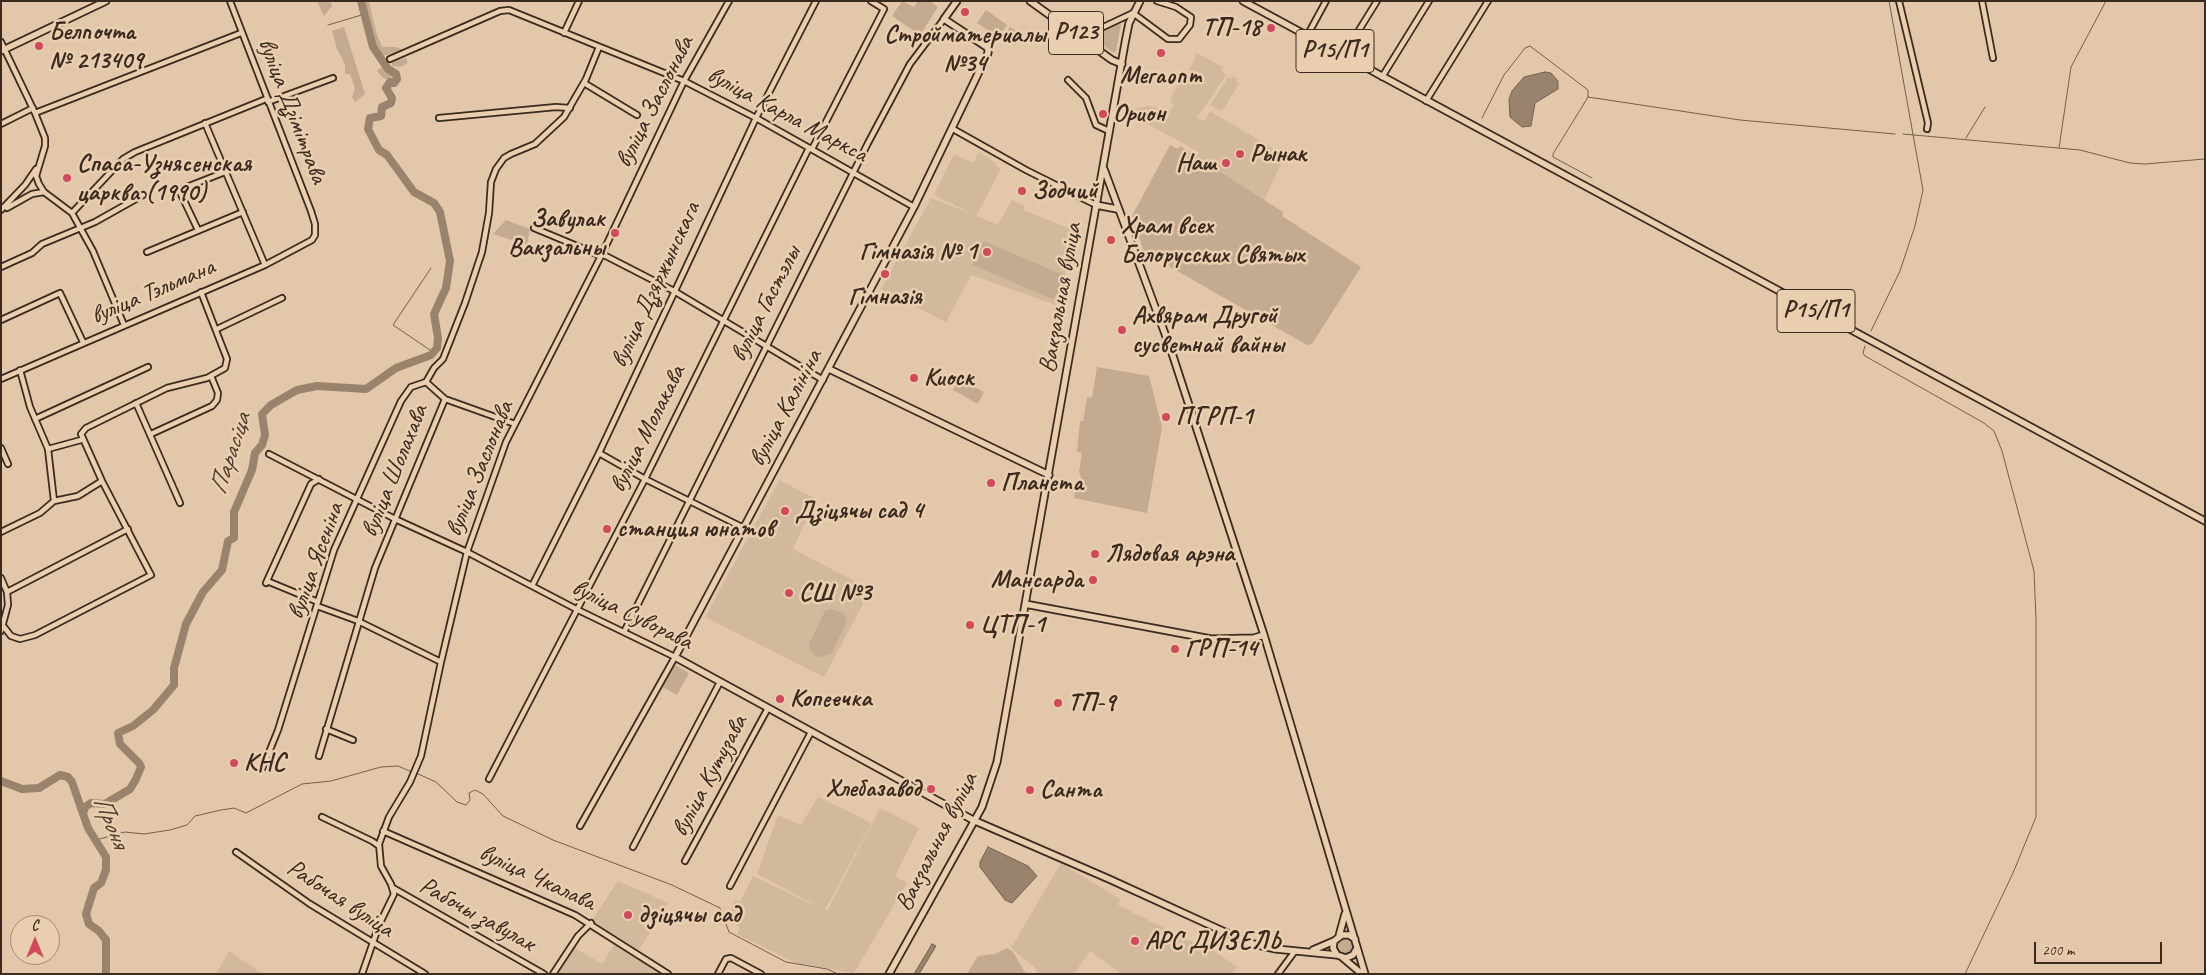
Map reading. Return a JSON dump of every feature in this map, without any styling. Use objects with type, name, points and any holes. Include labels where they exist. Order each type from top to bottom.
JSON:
[{"type":"main road","points":[[3,50],[106,1]]},
{"type":"main road","name":"вуліца Гастэлы","points":[[944,19],[957,1]]},
{"type":"main road","name":"Р123","points":[[1030,1],[1112,60],[1122,64]]},
{"type":"main road","name":"Вакзальная вуліца","points":[[889,974],[986,798],[997,762],[1129,24],[1140,1]]},
{"type":"main road","name":"Р15/П1","points":[[1243,1],[2205,521]]},
{"type":"main road","name":"вуліца Калініна","points":[[675,657],[914,207],[953,129],[988,52],[988,48],[944,19]]},
{"type":"main road","name":"Р123","points":[[1103,168],[1171,350],[1264,635],[1355,939],[1363,974]]},
{"type":"main road","points":[[1096,205],[1117,209]]},
{"type":"main road","points":[[829,369],[1049,475]]},
{"type":"main road","points":[[1025,604],[1212,639],[1254,638],[1264,635]]},
{"type":"main road","name":"вуліца Суворава","points":[[675,657],[974,820],[1249,943],[1340,956]]},
{"type":"main road","points":[[1346,909],[1343,927],[1336,939],[1334,948],[1340,956],[1363,974]]},
{"type":"main road","points":[[1306,952],[1349,935],[1355,939]]},
{"type":"main road","points":[[1340,956],[1353,955],[1357,946]]},
{"type":"street","name":"вуліца Дзімітрава","points":[[230,1],[311,211],[315,235]]},
{"type":"street","points":[[564,33],[579,1]]},
{"type":"street","name":"вуліца Дзяржынскага","points":[[532,586],[599,453],[756,118],[816,1]]},
{"type":"street","name":"вуліца Молакава","points":[[489,779],[645,479],[811,148],[882,14],[884,9],[871,1]]},
{"type":"street","points":[[1082,37],[1133,13],[1168,39],[1179,40],[1190,25],[1191,17],[1176,7],[1157,1]]},
{"type":"street","points":[[1307,36],[1326,1]]},
{"type":"street","points":[[1344,56],[1377,1]]},
{"type":"street","points":[[1382,77],[1428,1]]},
{"type":"street","points":[[1426,101],[1488,1]]},
{"type":"street","points":[[1899,1],[1928,123],[1926,129]]},
{"type":"street","points":[[1982,1],[1993,58]]},
{"type":"street","name":"вуліца Заслонава","points":[[393,888],[381,866],[379,846],[383,831],[421,756],[440,662],[467,552],[515,424],[602,255],[684,81],[727,2]]},
{"type":"street","name":"вуліца Карла Маркса","points":[[390,60],[500,11],[509,10],[684,81],[811,148],[914,207]]},
{"type":"street","name":"вуліца Гастэлы","points":[[624,632],[691,501],[766,345],[853,172],[910,64],[944,19]]},
{"type":"street","points":[[1,124],[241,33]]},
{"type":"street","points":[[1,42],[3,50],[34,110],[44,138],[45,146],[36,176],[44,192],[72,214],[93,252],[124,325]]},
{"type":"street","name":"вуліца Шолахава","points":[[319,756],[375,568],[444,398],[426,382],[434,368],[443,359],[466,302],[486,232],[490,182],[496,169],[511,154],[535,144],[570,108],[584,83],[599,47]]},
{"type":"street","points":[[72,214],[123,159],[135,152],[205,123],[333,78]]},
{"type":"street","points":[[1068,80],[1086,98],[1096,125],[1109,131]]},
{"type":"street","points":[[584,83],[636,115]]},
{"type":"street","points":[[439,118],[556,107],[570,108]]},
{"type":"street","points":[[205,123],[265,265]]},
{"type":"street","points":[[953,129],[1026,170],[1096,205]]},
{"type":"street","points":[[1,211],[25,185],[37,168]]},
{"type":"street","points":[[198,230],[179,190],[225,172]]},
{"type":"street","points":[[1,211],[19,200],[44,192]]},
{"type":"street","points":[[1,267],[32,253],[42,244],[80,228],[143,196]]},
{"type":"street","points":[[147,252],[243,212]]},
{"type":"street","points":[[534,228],[602,255],[674,291],[823,380]]},
{"type":"street","name":"вуліца Тэльмана","points":[[1,379],[265,265],[304,245],[312,240],[315,235]]},
{"type":"street","points":[[1,578],[7,592],[8,605],[2,629],[16,638],[35,635],[151,575],[102,481],[82,440],[81,434],[86,428],[167,388],[211,376],[227,364],[201,292]]},
{"type":"street","points":[[1,320],[60,293],[83,342]]},
{"type":"street","points":[[216,330],[282,298]]},
{"type":"street","points":[[35,420],[148,367]]},
{"type":"street","points":[[20,370],[35,420],[48,450],[54,501]]},
{"type":"street","points":[[151,434],[212,406],[217,400],[218,393],[211,376]]},
{"type":"street","name":"вуліца Ясеніна","points":[[263,767],[278,730],[334,550],[401,401],[411,387],[426,382]]},
{"type":"street","points":[[444,398],[515,424]]},
{"type":"street","points":[[136,403],[180,503]]},
{"type":"street","points":[[48,450],[82,440]]},
{"type":"street","points":[[1,448],[8,464]]},
{"type":"street","points":[[599,453],[645,479],[744,528]]},
{"type":"street","name":"вуліца Суворава","points":[[269,454],[395,519],[467,552],[576,609],[675,657]]},
{"type":"street","points":[[319,479],[311,484],[267,582],[358,621],[440,662]]},
{"type":"street","points":[[1,532],[40,513],[54,501],[78,496],[102,481]]},
{"type":"street","points":[[7,592],[128,530]]},
{"type":"street","name":"вуліца Калініна","points":[[580,826],[675,657]]},
{"type":"street","points":[[633,846],[720,682]]},
{"type":"street","name":"вуліца Кутузава","points":[[685,861],[768,708]]},
{"type":"street","points":[[326,730],[353,740]]},
{"type":"street","points":[[730,886],[811,732]]},
{"type":"street","points":[[322,817],[379,846]]},
{"type":"street","name":"вуліца Чкалава","points":[[383,831],[591,923],[668,974]]},
{"type":"street","name":"Рабочая вуліца","points":[[236,852],[274,880],[372,944],[425,974]]},
{"type":"street","points":[[362,974],[372,944],[391,901],[393,888]]},
{"type":"street","name":"Рабочы завулак","points":[[393,888],[544,974]]},
{"type":"street","points":[[553,974],[578,936],[591,923]]},
{"type":"street","points":[[1278,974],[1295,951]]},
{"type":"street","points":[[718,974],[726,959],[731,958],[761,974]]},
{"type":"shaded area","points":[[317,1],[331,1],[332,6],[324,16]]},
{"type":"shaded area","points":[[363,1],[369,1],[376,32],[382,47],[396,47],[403,50],[383,56],[375,46]]},
{"type":"shaded area","points":[[902,1],[914,7],[918,1],[930,1],[938,7],[920,35],[892,16]]},
{"type":"shaded area","points":[[986,10],[1007,25],[998,37],[977,23]]},
{"type":"shaded area","points":[[1119,23],[1121,24],[1114,53],[1093,39],[1093,35]]},
{"type":"shaded area","points":[[344,27],[365,94],[355,102],[352,97],[355,88],[350,74],[345,74],[345,64],[337,49],[332,31]]},
{"type":"shaded area","points":[[1010,27],[1022,35],[1015,45],[1003,37]]},
{"type":"shaded area","name":"Рынак","points":[[1197,53],[1223,67],[1221,71],[1226,75],[1197,118],[1204,121],[1210,111],[1285,156],[1264,200],[1196,157],[1199,152],[1135,117],[1137,108],[1148,106],[1170,110],[1174,105],[1170,103],[1171,98],[1181,78],[1185,80]]},
{"type":"shaded area","points":[[406,58],[408,63],[400,67],[392,66],[392,62]]},
{"type":"shaded area","points":[[383,66],[393,75],[389,80],[383,78],[377,71]]},
{"type":"shaded area","points":[[1545,72],[1551,73],[1558,81],[1558,89],[1535,103],[1531,126],[1522,127],[1510,117],[1509,99],[1512,91],[1524,77]]},
{"type":"shaded area","points":[[1232,76],[1237,78],[1236,82],[1239,84],[1222,111],[1210,105],[1228,77],[1230,79]]},
{"type":"shaded area","points":[[1170,145],[1178,149],[1180,146],[1283,212],[1282,216],[1361,267],[1312,344],[1307,345],[1144,252],[1132,216]]},
{"type":"shaded area","name":"Гімназія № 1","points":[[979,152],[997,164],[995,166],[1001,169],[976,216],[998,225],[1012,200],[1025,206],[1024,210],[1078,232],[1065,272],[1065,281],[1056,305],[971,275],[946,322],[881,289],[931,198],[972,214],[934,195],[954,154],[973,163]]},
{"type":"shaded area","points":[[506,220],[530,229],[527,245],[493,234]]},
{"type":"shaded area","points":[[984,241],[1061,274],[1063,281],[1057,295],[1052,299],[972,265]]},
{"type":"shaded area","points":[[1097,367],[1149,376],[1162,427],[1147,513],[1074,498],[1075,492],[1079,489],[1081,477],[1079,472],[1082,453],[1077,452],[1080,421],[1083,421],[1087,397],[1092,398]]},
{"type":"shaded area","points":[[959,379],[984,392],[978,404],[953,390]]},
{"type":"shaded area","name":"СШ №3","points":[[779,480],[816,499],[793,549],[856,582],[863,604],[824,677],[705,617]]},
{"type":"shaded area","points":[[830,609],[843,613],[847,621],[832,653],[822,657],[815,656],[810,651],[809,644],[825,611]]},
{"type":"shaded area","points":[[675,665],[689,673],[677,695],[663,687]]},
{"type":"shaded area","name":"Хлебазавод","points":[[818,797],[871,824],[825,910],[757,874],[778,815],[801,825]]},
{"type":"shaded area","points":[[880,808],[919,828],[895,876],[907,883],[854,973],[796,963],[737,934],[740,928],[728,917],[735,900],[740,902],[753,876],[827,911]]},
{"type":"shaded area","points":[[988,847],[1028,866],[1037,876],[1012,903],[1005,900],[980,867],[980,862]]},
{"type":"shaded area","points":[[1061,863],[1120,899],[1118,905],[1192,942],[1211,949],[1237,967],[1232,974],[1121,974],[1090,951],[1074,974],[1038,974],[1035,968],[1011,948]]},
{"type":"shaded area","name":"дзіцячы сад","points":[[618,881],[668,903],[639,950],[592,920]]},
{"type":"shaded area","points":[[1345,937],[1351,940],[1354,946],[1351,952],[1345,955],[1339,952],[1336,946],[1339,940]]},
{"type":"shaded area","points":[[932,944],[936,946],[919,974],[914,974]]},
{"type":"shaded area","points":[[614,945],[663,974],[554,974],[572,946],[602,964]]},
{"type":"shaded area","points":[[1007,948],[1013,952],[1026,974],[967,974],[978,956],[995,954]]},
{"type":"shaded area","points":[[229,951],[263,974],[216,974]]},
{"type":"waterway","name":"Парасіца","points":[[83,814],[85,807],[91,803],[105,804],[130,789],[136,779],[141,767],[120,744],[118,733],[133,726],[153,710],[174,685],[174,668],[186,624],[203,592],[222,570],[228,541],[234,538],[234,512],[252,470],[255,453],[262,445],[265,435],[262,414],[271,405],[297,390],[317,386],[366,389],[396,368],[431,355],[437,348],[438,338],[434,314],[446,288],[450,261],[440,212],[434,203],[414,192],[387,155],[379,150],[368,129],[370,118],[381,116],[382,107],[391,103],[392,98],[386,88],[390,82],[394,83],[397,79],[396,74],[388,69],[373,47],[361,1]]},
{"type":"waterway","points":[[1871,331],[1900,271],[1915,226],[1923,190],[1889,1]]},
{"type":"waterway","points":[[2059,148],[2071,67],[2106,1]]},
{"type":"waterway","points":[[328,25],[365,14]]},
{"type":"waterway","points":[[1482,118],[1504,75],[1525,48],[1530,46],[1588,90],[1588,97]]},
{"type":"waterway","points":[[1592,178],[1553,157],[1553,154],[1588,97],[1740,120],[1895,134]]},
{"type":"waterway","points":[[1966,138],[1985,107]]},
{"type":"waterway","points":[[1903,134],[2080,150],[2130,163],[2145,164],[2205,159]]},
{"type":"waterway","points":[[431,268],[393,325],[433,352]]},
{"type":"waterway","points":[[1865,346],[1863,353],[1865,356],[1984,423],[1994,431],[2002,451],[2034,571],[2036,619],[2036,817],[2013,873],[1965,974]]},
{"type":"waterway","points":[[96,840],[125,832],[144,834],[170,830],[187,825],[195,816],[221,810],[234,808],[246,813],[302,784],[331,781],[381,767],[398,766],[412,772]]},
{"type":"waterway","points":[[416,773],[436,782],[457,802],[466,805],[470,800],[469,793],[475,790],[483,794],[503,816],[553,840],[672,885],[720,908],[729,932],[786,962],[827,969],[838,974]]},
{"type":"waterway","name":"Проня","points":[[1,781],[22,789],[39,788],[60,775],[68,777],[72,782],[88,828],[106,857],[106,870],[101,883],[94,888],[86,914],[89,924],[99,931],[106,940],[106,974]]},
{"type":"place","name":"Стройматериалы №34","points":[[965,12]]},
{"type":"place","name":"ТП-18","points":[[1271,28]]},
{"type":"place","name":"Белпочта № 213409","points":[[39,46]]},
{"type":"place","name":"Мегаопт","points":[[1161,53]]},
{"type":"place","name":"Орион","points":[[1103,114]]},
{"type":"place","name":"Рынак","points":[[1240,154]]},
{"type":"place","name":"Наш","points":[[1226,163]]},
{"type":"place","name":"Спаса-Узнясенская царква (1990)","points":[[67,178]]},
{"type":"place","name":"Зодчий","points":[[1022,191]]},
{"type":"place","name":"Завулак Вакзальны","points":[[615,233]]},
{"type":"place","name":"Храм всех Белорусских Святых","points":[[1111,240]]},
{"type":"place","name":"Гімназія № 1","points":[[987,252]]},
{"type":"place","name":"Гімназія","points":[[885,274]]},
{"type":"place","name":"Ахвярам Другой сусветнай вайны","points":[[1122,330]]},
{"type":"place","name":"Киоск","points":[[914,378]]},
{"type":"place","name":"ПГРП-1","points":[[1166,417]]},
{"type":"place","name":"Планета","points":[[991,483]]},
{"type":"place","name":"Дзіцячы сад 4","points":[[785,511]]},
{"type":"place","name":"станция юнатов","points":[[607,529]]},
{"type":"place","name":"Лядовая арэна","points":[[1095,554]]},
{"type":"place","name":"Мансарда","points":[[1093,580]]},
{"type":"place","name":"СШ №3","points":[[789,593]]},
{"type":"place","name":"ЦТП-1","points":[[970,625]]},
{"type":"place","name":"ГРП-14","points":[[1175,649]]},
{"type":"place","name":"Копеечка","points":[[780,699]]},
{"type":"place","name":"ТП-9","points":[[1058,703]]},
{"type":"place","name":"КНС","points":[[234,763]]},
{"type":"place","name":"Хлебазавод","points":[[931,789]]},
{"type":"place","name":"Санта","points":[[1030,790]]},
{"type":"place","name":"дзіцячы сад","points":[[628,915]]},
{"type":"place","name":"АРС ДИЗЕЛЬ","points":[[1135,941]]}]
